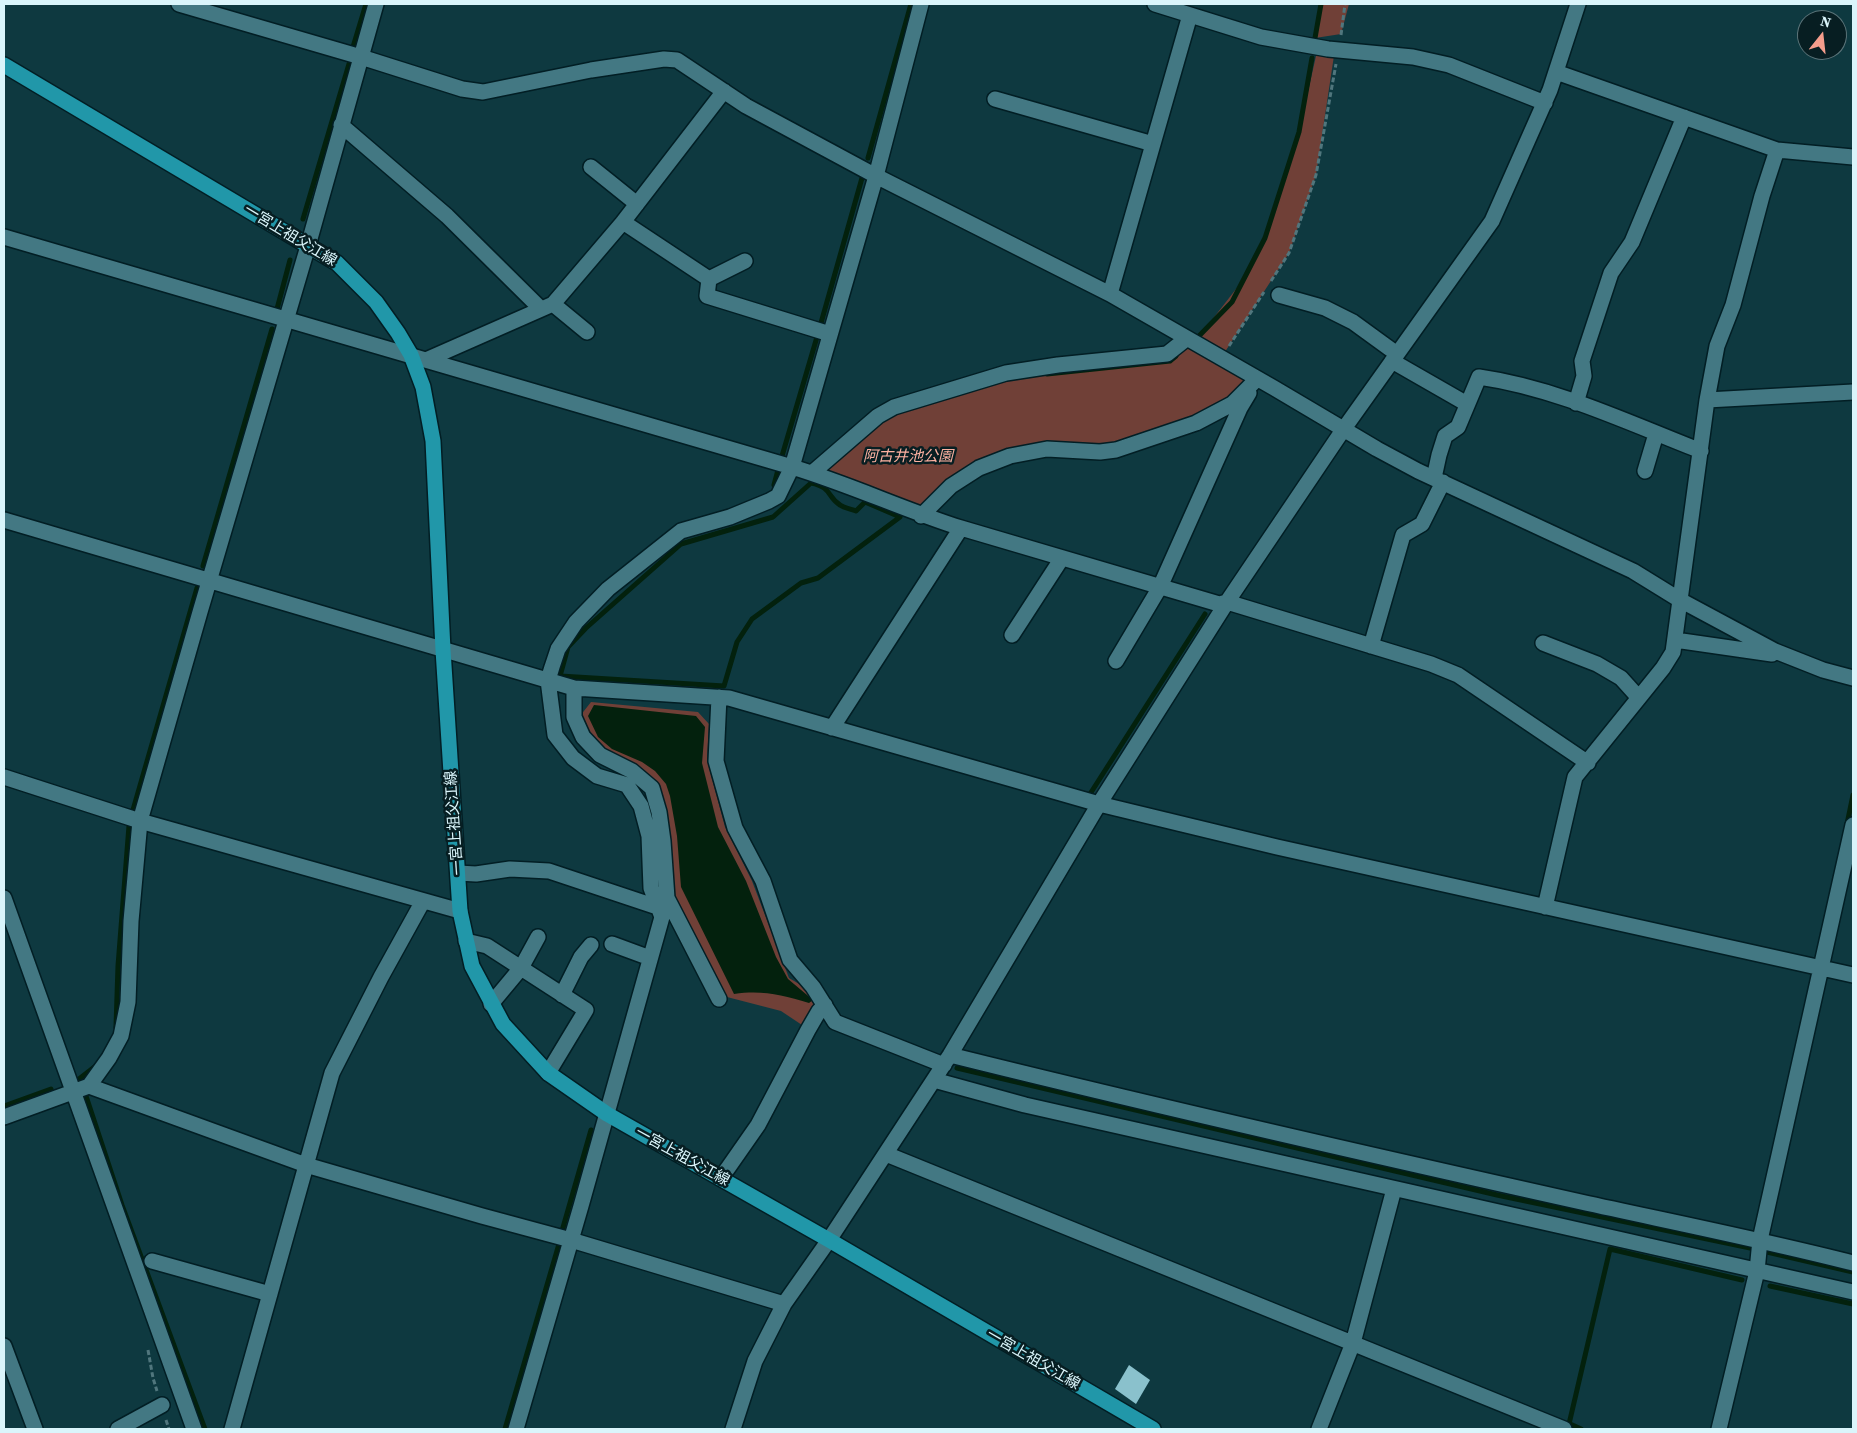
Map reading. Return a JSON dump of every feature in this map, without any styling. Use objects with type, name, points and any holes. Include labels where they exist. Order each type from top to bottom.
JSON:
[{"type":"main road","name":"一宮上祖父江線","points":[[4,65],[337,263],[376,302],[411,355],[424,387],[433,441],[443,650],[460,911],[472,966],[503,1024],[548,1073],[607,1114],[830,1240],[1153,1429]]},
{"type":"street","points":[[179,4],[462,88],[483,92],[591,70],[664,59],[677,60],[746,106],[876,176],[1110,294],[1377,449],[1633,571],[1680,600],[1775,651],[1824,670],[1853,678]]},
{"type":"street","points":[[4,1116],[88,1086],[109,1058],[121,1036],[128,1002],[131,921],[140,821],[308,246],[376,4]]},
{"type":"street","points":[[516,1429],[662,917],[650,888],[649,836],[641,806],[626,785],[597,776],[573,758],[555,735],[548,680],[558,649],[576,622],[608,589],[681,531],[730,517],[778,496],[792,467],[876,176],[921,4]]},
{"type":"street","points":[[1155,4],[1261,36],[1339,50],[1413,56],[1449,65],[1545,103]]},
{"type":"street","points":[[733,1429],[755,1360],[784,1304],[830,1240],[947,1060],[1099,804],[1227,602],[1343,430],[1492,221],[1545,103],[1578,4]]},
{"type":"street","points":[[1110,294],[1190,15]]},
{"type":"street","points":[[1556,72],[1777,150],[1853,157]]},
{"type":"street","points":[[428,360],[547,307],[623,222],[724,91]]},
{"type":"street","points":[[995,99],[1153,144]]},
{"type":"street","points":[[1576,403],[1584,376],[1582,361],[1611,273],[1632,242],[1684,118]]},
{"type":"street","points":[[341,124],[447,216],[547,307],[587,332]]},
{"type":"street","points":[[1545,907],[1575,778],[1640,698],[1673,652],[1707,400],[1717,346],[1733,305],[1762,196],[1777,150]]},
{"type":"street","points":[[591,167],[637,204]]},
{"type":"street","points":[[623,222],[708,279]]},
{"type":"street","points":[[4,237],[792,467],[921,516],[1219,604],[1227,602],[1431,664],[1458,676],[1588,763]]},
{"type":"street","points":[[708,279],[745,261]]},
{"type":"street","points":[[708,279],[707,296],[830,334]]},
{"type":"street","points":[[1271,289],[1325,308],[1353,322],[1394,357],[1467,404]]},
{"type":"street","points":[[812,473],[878,416],[894,407],[1006,373],[1058,365],[1168,354],[1186,339]]},
{"type":"street","points":[[1371,646],[1403,534],[1422,524],[1439,480],[1439,455],[1445,436],[1458,426],[1479,377],[1527,387],[1576,403],[1701,451]]},
{"type":"street","points":[[921,516],[951,486],[979,468],[1010,456],[1047,449],[1100,452],[1116,450],[1196,423],[1232,404],[1257,379]]},
{"type":"street","points":[[1116,661],[1160,587],[1240,408],[1257,379]]},
{"type":"street","points":[[1707,400],[1853,392]]},
{"type":"street","points":[[1645,471],[1656,434]]},
{"type":"street","points":[[4,520],[574,688],[729,698],[1099,804],[1277,847],[1853,975]]},
{"type":"street","points":[[832,728],[961,528]]},
{"type":"street","points":[[1012,635],[1062,558]]},
{"type":"street","points":[[1675,640],[1789,657]]},
{"type":"street","points":[[1543,643],[1597,664],[1621,678],[1640,698]]},
{"type":"street","points":[[574,688],[574,717],[583,737],[600,755],[632,771],[652,788],[659,812],[663,841],[667,898],[719,998]]},
{"type":"street","points":[[719,697],[716,761],[735,828],[763,881],[790,960],[813,987],[835,1022],[947,1060],[1853,1262]]},
{"type":"street","points":[[4,777],[140,821],[460,911]]},
{"type":"street","points":[[1719,1429],[1757,1271],[1760,1240],[1853,825]]},
{"type":"street","points":[[458,874],[476,874],[510,869],[549,871],[673,912]]},
{"type":"street","points":[[4,898],[194,1429]]},
{"type":"street","points":[[232,1429],[332,1073],[381,977],[423,901]]},
{"type":"street","points":[[491,1004],[520,968],[538,937]]},
{"type":"street","points":[[466,941],[487,946],[586,1010],[548,1073]]},
{"type":"street","points":[[612,944],[650,958]]},
{"type":"street","points":[[562,994],[581,957],[591,945]]},
{"type":"street","points":[[720,1178],[758,1125],[808,1030],[819,1011],[825,1006]]},
{"type":"street","points":[[934,1080],[1025,1105],[1853,1292]]},
{"type":"street","points":[[88,1086],[306,1165],[571,1240],[784,1304]]},
{"type":"street","points":[[886,1154],[1564,1429]]},
{"type":"street","points":[[1319,1429],[1353,1343],[1394,1189]]},
{"type":"street","points":[[152,1261],[270,1294]]},
{"type":"street","points":[[4,1346],[35,1429]]},
{"type":"street","points":[[118,1429],[162,1405]]},
{"type":"path","points":[[1220,358],[1271,289],[1289,253],[1316,175],[1339,50],[1345,4]]},
{"type":"green space","points":[[1323,4],[1349,4],[1341,34],[1315,38]]},
{"type":"green space","name":"阿古井池公園","points":[[1318,47],[1335,49],[1316,175],[1289,253],[1221,358],[1257,379],[1232,404],[1155,437],[979,468],[921,516],[812,473],[878,416],[969,384],[1194,343],[1243,280],[1265,238],[1299,132]]},
{"type":"green space","points":[[591,702],[698,712],[709,724],[707,760],[725,827],[752,881],[789,978],[811,991],[816,1001],[805,1027],[781,1011],[727,997],[671,896],[665,810],[586,734],[580,716]]},
{"type":"shaded area","points":[[594,705],[696,716],[705,727],[702,763],[718,827],[746,881],[776,957],[788,979],[813,1000],[809,1003],[772,994],[734,994],[681,887],[677,836],[666,784],[655,771],[642,762],[612,749],[598,737],[588,716]]},
{"type":"building","points":[[1129,1365],[1150,1380],[1136,1404],[1115,1389]]},
{"type":"waterway","points":[[353,47],[366,4]]},
{"type":"waterway","points":[[868,158],[911,4]]},
{"type":"waterway","points":[[1315,38],[1321,4]]},
{"type":"waterway","points":[[1199,336],[1232,302],[1265,238],[1299,132],[1312,58]]},
{"type":"waterway","points":[[303,219],[349,64]]},
{"type":"waterway","points":[[821,323],[862,178]]},
{"type":"waterway","points":[[277,309],[290,260]]},
{"type":"waterway","points":[[203,566],[272,329]]},
{"type":"waterway","points":[[782,456],[817,337]]},
{"type":"waterway","points":[[1047,374],[1170,361],[1176,356]]},
{"type":"waterway","points":[[774,485],[778,470]]},
{"type":"waterway","points":[[811,483],[823,487],[843,507],[856,511],[865,502],[900,517],[818,578],[801,583],[752,619],[737,642],[724,686],[560,676],[568,647],[586,628],[681,544],[773,517],[811,483]]},
{"type":"waterway","points":[[133,810],[197,588]]},
{"type":"waterway","points":[[1090,794],[1205,614]]},
{"type":"waterway","points":[[1847,824],[1853,795]]},
{"type":"waterway","points":[[116,1027],[118,966],[129,826]]},
{"type":"waterway","points":[[79,1079],[97,1065]]},
{"type":"waterway","points":[[957,1068],[1497,1195],[1755,1249]]},
{"type":"waterway","points":[[4,1106],[51,1089]]},
{"type":"waterway","points":[[86,1096],[122,1205],[205,1429]]},
{"type":"waterway","points":[[562,1231],[591,1130]]},
{"type":"waterway","points":[[505,1429],[559,1244]]},
{"type":"waterway","points":[[1569,1424],[1610,1249],[1742,1280]]},
{"type":"waterway","points":[[1767,1252],[1853,1272]]},
{"type":"waterway","points":[[1770,1286],[1853,1304]]},
{"type":"waterway","points":[[1568,1423],[1581,1429]]}]
